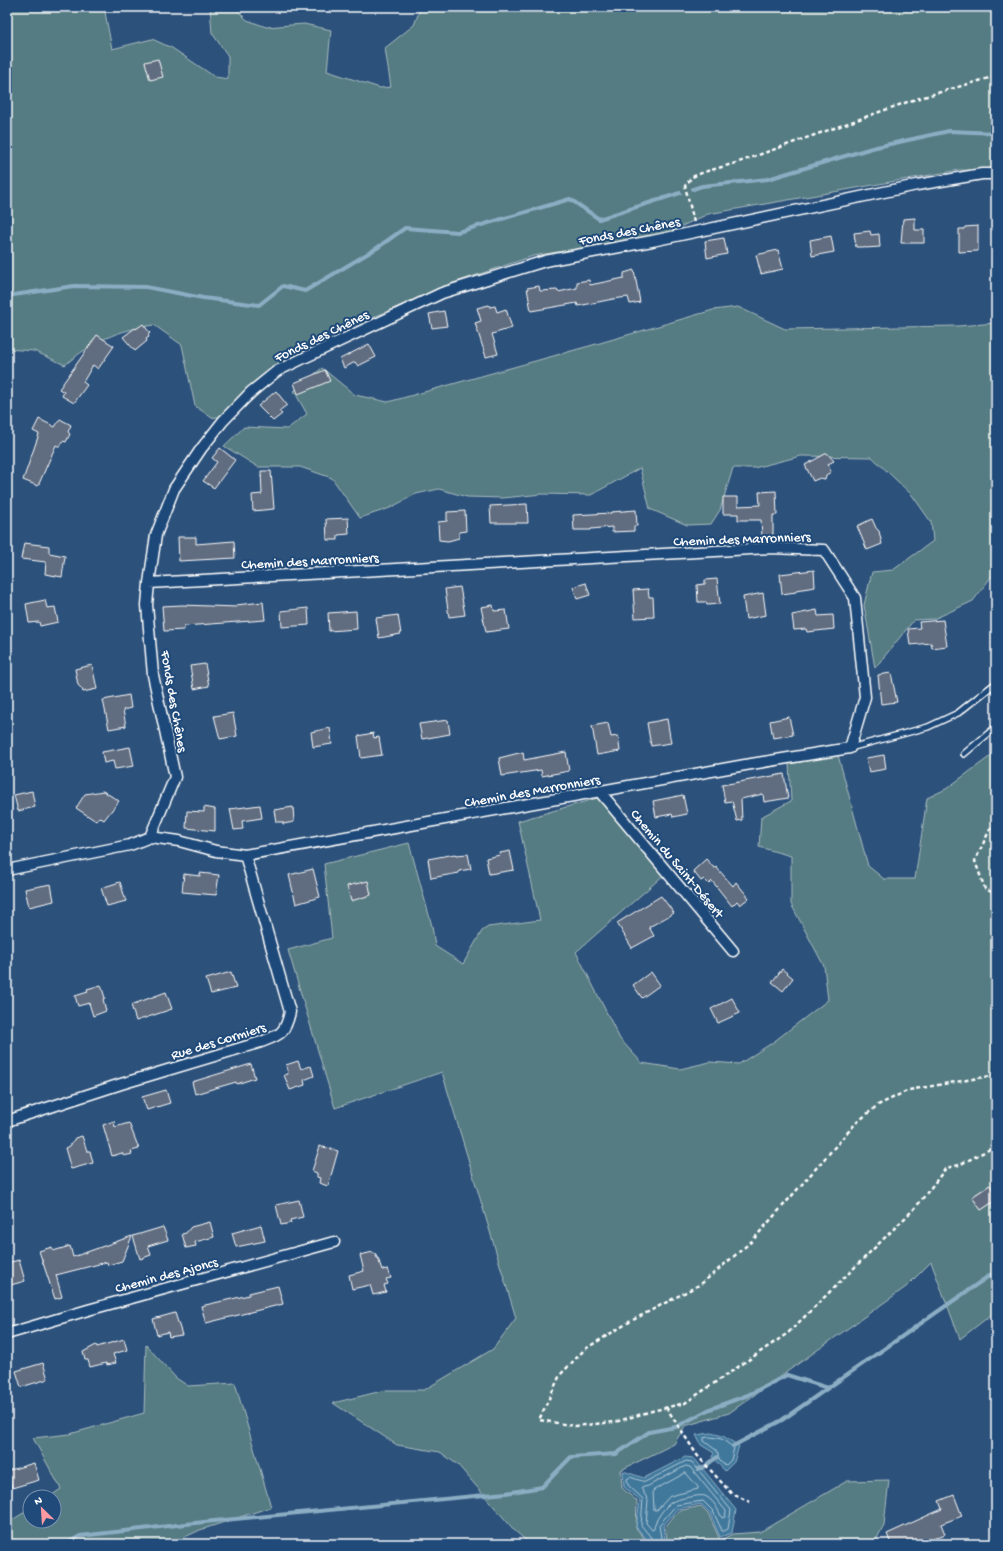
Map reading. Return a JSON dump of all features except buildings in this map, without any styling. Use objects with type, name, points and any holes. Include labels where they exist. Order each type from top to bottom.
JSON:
[{"type":"street","name":"Fonds des Chênes","points":[[150,837],[175,777],[153,675],[147,605],[156,534],[174,489],[201,449],[223,421],[251,392],[277,371],[442,293],[545,261],[652,241],[917,185],[982,174],[996,174]]},
{"type":"street","name":"Chemin des Marronniers","points":[[149,583],[770,548],[824,550],[855,598],[865,697],[850,748],[745,765],[245,855]]},
{"type":"street","name":"Chemin du Saint-Désert","points":[[600,792],[733,952]]},
{"type":"street","points":[[7,870],[130,844],[150,837],[179,841],[216,851],[245,855]]},
{"type":"street","name":"Rue des Cormiers","points":[[7,1121],[280,1035],[288,1024],[290,1012],[245,855]]},
{"type":"street","name":"Chemin des Ajoncs","points":[[7,1334],[334,1242]]},
{"type":"lane","points":[[850,748],[928,727],[958,713],[996,683]]},
{"type":"lane","points":[[964,754],[996,727]]},
{"type":"path","points":[[697,231],[685,186],[692,176],[736,163],[913,100],[996,76]]},
{"type":"path","points":[[996,823],[990,829],[975,861],[985,889],[996,894]]},
{"type":"path","points":[[996,1075],[909,1090],[878,1105],[856,1123],[752,1241],[701,1284],[631,1321],[585,1349],[560,1375],[539,1420],[575,1426],[615,1422],[685,1403],[788,1333],[916,1207],[946,1168],[959,1165],[996,1146]]},
{"type":"path","points":[[666,1407],[697,1455],[731,1493],[750,1502]]},
{"type":"green space","points":[[7,7],[104,7],[112,49],[152,39],[172,48],[215,77],[228,79],[228,56],[212,33],[210,7],[234,7],[247,20],[266,27],[304,24],[331,30],[327,71],[380,88],[391,87],[385,48],[414,25],[421,7],[996,7],[996,171],[959,170],[708,214],[665,234],[533,256],[453,283],[318,341],[239,412],[212,418],[195,406],[182,345],[154,325],[129,330],[106,338],[86,349],[65,365],[34,351],[7,349]]},
{"type":"green space","points":[[738,307],[785,329],[958,326],[996,323],[996,549],[994,573],[973,601],[934,619],[914,620],[875,668],[864,605],[872,572],[893,570],[933,541],[931,522],[912,495],[872,457],[801,456],[754,468],[733,468],[720,510],[711,524],[687,525],[650,509],[640,468],[591,495],[542,494],[503,498],[467,497],[439,489],[416,494],[390,508],[360,518],[332,478],[300,467],[258,467],[224,446],[244,427],[287,429],[307,414],[294,391],[322,368],[355,395],[388,402],[713,310]]},
{"type":"green space","points":[[996,752],[996,1194],[989,1185],[972,1197],[981,1210],[996,1200],[996,1311],[960,1339],[931,1262],[906,1287],[729,1413],[685,1426],[674,1444],[621,1470],[622,1488],[637,1501],[636,1528],[649,1544],[530,1544],[515,1531],[458,1465],[440,1452],[397,1445],[333,1403],[386,1390],[424,1390],[493,1349],[516,1318],[442,1072],[335,1108],[288,950],[332,938],[324,864],[409,843],[432,926],[435,946],[463,964],[482,931],[488,927],[540,920],[518,821],[601,797],[666,873],[576,952],[620,1039],[642,1063],[680,1069],[710,1062],[739,1064],[772,1043],[828,1000],[824,966],[791,904],[791,856],[759,847],[761,817],[791,801],[789,764],[838,755],[868,866],[884,879],[915,879],[927,798],[946,789]]},
{"type":"green space","points":[[146,1345],[176,1378],[188,1386],[235,1383],[271,1507],[200,1530],[170,1544],[71,1544],[66,1542],[64,1544],[7,1544],[7,1523],[22,1514],[22,1529],[62,1529],[62,1489],[33,1438],[70,1434],[144,1413]]},
{"type":"green space","points":[[889,1480],[884,1525],[874,1544],[668,1544],[665,1527],[678,1511],[701,1506],[708,1513],[720,1540],[733,1534],[760,1532],[847,1481]]},
{"type":"water","points":[[711,1433],[723,1436],[739,1446],[734,1462],[725,1471],[712,1457],[714,1453],[701,1445],[696,1435]]},
{"type":"water","points":[[685,1457],[694,1458],[736,1510],[732,1533],[720,1537],[710,1513],[701,1504],[677,1509],[663,1526],[666,1544],[651,1544],[636,1527],[640,1500],[624,1487],[623,1471],[644,1478]]},
{"type":"waterway","points":[[693,189],[702,186],[768,179],[872,148],[949,131],[996,133]]},
{"type":"waterway","points":[[7,296],[74,286],[146,287],[203,298],[259,305],[283,286],[305,291],[377,248],[405,228],[458,232],[570,199],[599,219],[680,193]]},
{"type":"waterway","points":[[733,1446],[782,1420],[996,1271]]},
{"type":"waterway","points":[[66,1544],[80,1536],[204,1522],[506,1493],[542,1487],[571,1457],[616,1454],[649,1432],[676,1427],[710,1409],[748,1395],[787,1375],[828,1388]]},
{"type":"waterway","points":[[698,1469],[703,1468],[717,1457]]}]
